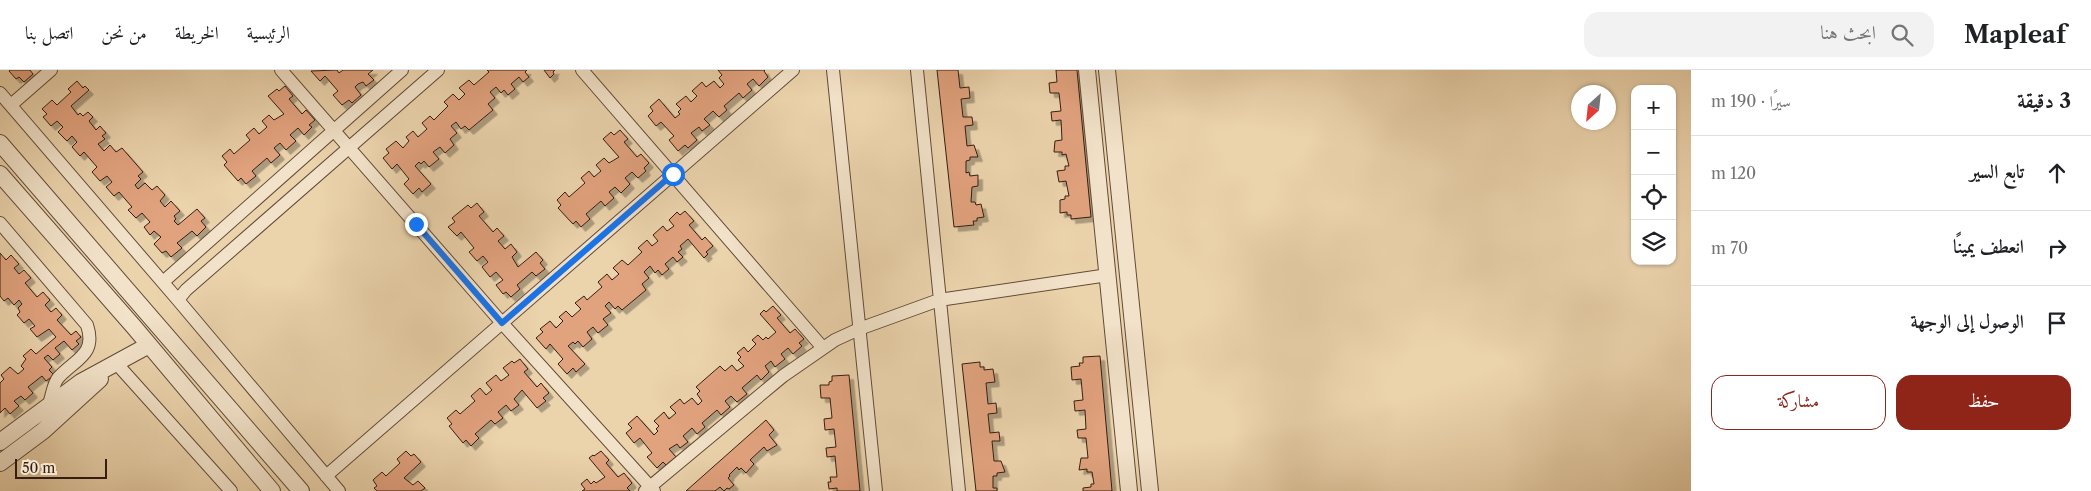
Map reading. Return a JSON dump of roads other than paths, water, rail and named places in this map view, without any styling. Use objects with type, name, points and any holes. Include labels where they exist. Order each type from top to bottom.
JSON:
[{"type":"street","points":[[11,105],[51,70]]},
{"type":"street","points":[[281,70],[650,490],[783,376],[823,348],[860,329],[939,300],[1108,275]]},
{"type":"street","points":[[163,282],[402,70]]},
{"type":"street","points":[[178,300],[186,290],[438,70]]},
{"type":"street","points":[[582,70],[823,348]]},
{"type":"street","points":[[326,476],[793,70]]},
{"type":"street","points":[[833,70],[876,491]]},
{"type":"street","points":[[916,70],[959,491]]},
{"type":"street","points":[[1087,70],[1129,491]]},
{"type":"street","points":[[1107,70],[1150,491]]},
{"type":"street","points":[[0,93],[163,282],[339,491]]},
{"type":"street","points":[[0,143],[301,491]]},
{"type":"street","points":[[0,174],[149,345],[272,491]]},
{"type":"street","points":[[0,223],[88,325],[92,338],[88,350],[81,359],[57,380],[49,404]]},
{"type":"street","points":[[0,442],[81,382],[149,345]]},
{"type":"street","points":[[0,463],[43,430],[117,364]]},
{"type":"street","points":[[117,364],[231,491]]}]
